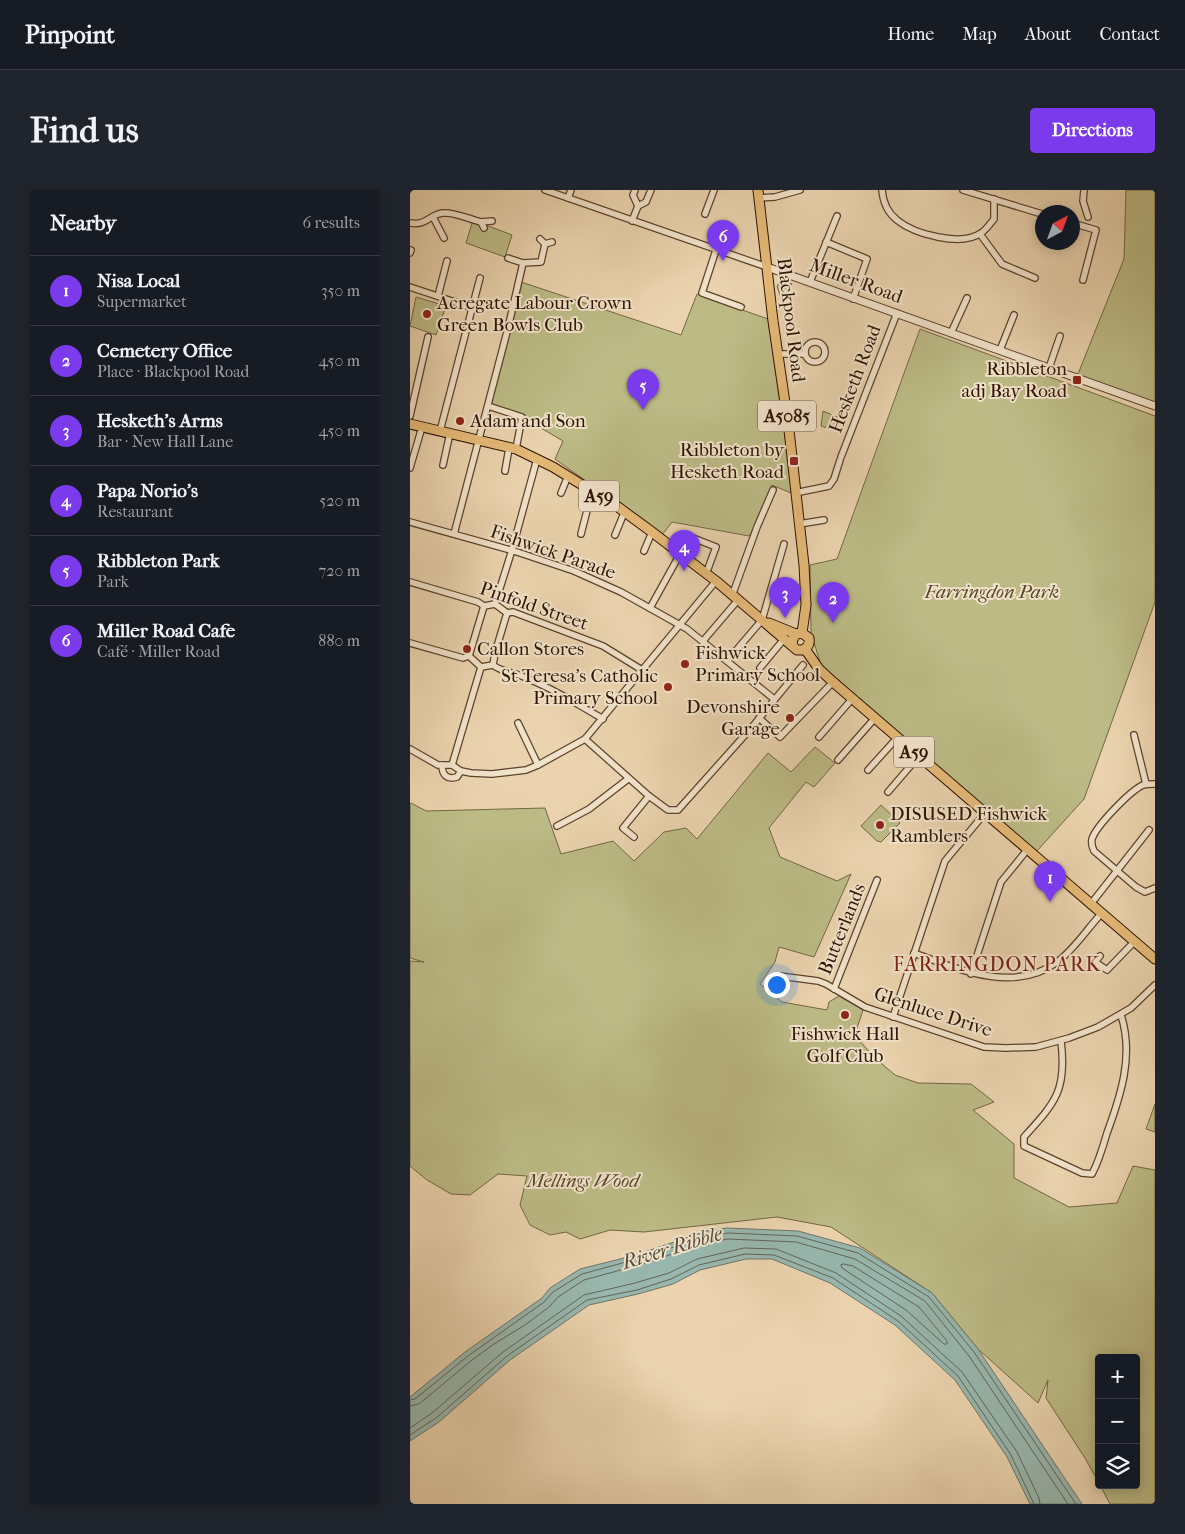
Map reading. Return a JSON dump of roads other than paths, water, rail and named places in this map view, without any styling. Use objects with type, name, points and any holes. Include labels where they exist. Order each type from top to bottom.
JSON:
[{"type":"highway","name":"Blackpool Road","points":[[759,194],[804,566],[806,605],[794,638]]},
{"type":"highway","name":"A59","points":[[410,424],[512,449],[537,459],[568,476],[652,532],[716,581],[762,620],[794,638],[807,636],[810,640],[809,646],[805,650],[798,650],[794,638],[762,620]]},
{"type":"highway","name":"A59","points":[[805,650],[819,669],[852,699],[1155,960]]},
{"type":"street","name":"Miller Road","points":[[545,190],[810,282],[1155,406]]},
{"type":"street","points":[[568,198],[571,190]]},
{"type":"street","points":[[634,190],[633,195],[638,206]]},
{"type":"street","points":[[632,221],[638,206],[646,202],[651,190]]},
{"type":"street","points":[[705,214],[714,190]]},
{"type":"street","points":[[759,194],[775,197],[800,190]]},
{"type":"street","points":[[882,190],[888,211],[897,220],[908,226],[946,239],[968,238],[980,234],[994,219],[994,199]]},
{"type":"street","points":[[963,190],[1035,212]]},
{"type":"street","points":[[1084,190],[1083,201],[1088,217]]},
{"type":"street","points":[[410,223],[418,224],[440,213],[452,213],[482,225],[492,221]]},
{"type":"street","points":[[810,282],[837,216]]},
{"type":"street","points":[[433,217],[444,238]]},
{"type":"street","points":[[1080,225],[1096,230],[1083,280]]},
{"type":"street","points":[[980,234],[1002,264],[1035,278]]},
{"type":"street","points":[[540,239],[545,244]]},
{"type":"street","points":[[545,244],[552,242]]},
{"type":"street","points":[[826,242],[867,259],[853,298]]},
{"type":"street","points":[[508,258],[526,263],[543,264],[545,244]]},
{"type":"street","points":[[716,250],[702,293],[741,307]]},
{"type":"street","points":[[438,296],[447,260]]},
{"type":"street","points":[[454,534],[526,263]]},
{"type":"street","points":[[440,431],[480,278]]},
{"type":"street","points":[[410,287],[472,308]]},
{"type":"street","points":[[951,333],[967,298]]},
{"type":"street","name":"Hesketh Road","points":[[795,493],[829,486],[834,479],[840,458],[897,313]]},
{"type":"street","points":[[1000,350],[1014,315]]},
{"type":"street","points":[[1049,368],[1060,336]]},
{"type":"street","points":[[410,416],[428,337]]},
{"type":"street","points":[[778,354],[805,354]]},
{"type":"street","points":[[488,406],[522,417],[505,471]]},
{"type":"street","points":[[410,468],[422,427]]},
{"type":"street","points":[[443,465],[450,433]]},
{"type":"street","points":[[495,604],[537,459]]},
{"type":"street","points":[[561,493],[568,476]]},
{"type":"street","points":[[703,641],[735,598],[758,526],[773,490]]},
{"type":"street","points":[[581,534],[592,491]]},
{"type":"street","points":[[615,534],[624,512]]},
{"type":"street","points":[[798,524],[824,520]]},
{"type":"street","name":"Fishwick Parade","points":[[410,522],[512,550],[574,571],[621,592],[680,625],[703,641],[774,699]]},
{"type":"street","points":[[644,551],[652,532]]},
{"type":"street","points":[[693,538],[716,547],[706,574]]},
{"type":"street","points":[[727,661],[762,620],[784,544]]},
{"type":"street","points":[[650,608],[680,554]]},
{"type":"street","points":[[410,749],[438,765],[452,765],[461,771],[492,774],[526,770],[538,766],[585,739],[716,581]]},
{"type":"street","name":"Pinfold Street","points":[[410,582],[478,602],[484,606],[495,604],[507,613],[513,612],[603,646],[642,670]]},
{"type":"street","points":[[470,656],[484,606]]},
{"type":"street","points":[[493,665],[507,613]]},
{"type":"street","points":[[760,668],[794,638]]},
{"type":"street","points":[[410,643],[463,658],[470,656]]},
{"type":"street","points":[[470,656],[481,667]]},
{"type":"street","points":[[585,739],[649,796],[668,810],[678,810],[803,664]]},
{"type":"street","points":[[481,667],[493,665],[496,668],[519,675],[603,719]]},
{"type":"street","points":[[452,765],[481,667]]},
{"type":"street","points":[[758,718],[780,737],[833,682]]},
{"type":"street","points":[[819,737],[852,699]]},
{"type":"street","points":[[838,760],[875,718]]},
{"type":"street","points":[[518,723],[538,766]]},
{"type":"street","points":[[1134,735],[1146,784]]},
{"type":"street","points":[[868,770],[897,738]]},
{"type":"street","points":[[888,792],[918,756]]},
{"type":"street","points":[[442,765],[442,771],[449,778],[457,777],[461,771]]},
{"type":"street","points":[[557,826],[589,809],[628,779]]},
{"type":"street","points":[[1155,784],[1146,784],[1122,800],[1095,833],[1091,845],[1094,851],[1136,887],[1145,892],[1155,888]]},
{"type":"street","points":[[634,837],[623,828],[649,796]]},
{"type":"street","points":[[893,1017],[945,861],[985,813]]},
{"type":"street","points":[[1090,904],[1150,830]]},
{"type":"street","points":[[971,974],[1001,882],[1028,850]]},
{"type":"street","name":"Butterlands","points":[[834,988],[877,880]]},
{"type":"street","points":[[914,953],[971,974],[1019,977],[1053,965],[1065,955],[1101,914]]},
{"type":"street","points":[[1100,956],[1093,964],[1107,970],[1134,942]]},
{"type":"street","name":"Glenluce Drive","points":[[780,976],[818,981],[834,988],[865,1007],[893,1017],[984,1047],[1006,1048],[1036,1047],[1061,1041],[1098,1027],[1131,1008],[1155,985]]},
{"type":"street","points":[[1061,1041],[1064,1064],[1060,1089],[1047,1112],[1024,1137],[1024,1146],[1082,1173],[1092,1174],[1119,1100],[1125,1068],[1127,1051],[1126,1030],[1121,1015]]},
{"type":"water","name":"River Ribble","points":[[727,1228],[798,1231],[860,1248],[932,1293],[978,1349],[1082,1504],[1030,1504],[1007,1457],[955,1380],[895,1325],[830,1283],[772,1259],[746,1259],[700,1270],[673,1284],[589,1305],[510,1360],[439,1422],[410,1441],[410,1397],[465,1352],[542,1298],[550,1288],[580,1269],[636,1255],[706,1231]]},
{"type":"place","name":"Miller Road Cafe","points":[[723,261]]},
{"type":"place","name":"Acregate Labour Crown Green Bowls Club","points":[[427,314]]},
{"type":"place","name":"Ribbleton adj Bay Road","points":[[1077,380]]},
{"type":"place","name":"Ribbleton Park","points":[[643,410]]},
{"type":"place","name":"Adam and Son","points":[[460,421]]},
{"type":"place","name":"Ribbleton by Hesketh Road","points":[[794,461]]},
{"type":"place","name":"Papa Norio's","points":[[684,571]]},
{"type":"place","name":"Hesketh's Arms","points":[[785,618]]},
{"type":"place","name":"Cemetery Office","points":[[833,623]]},
{"type":"place","name":"Callon Stores","points":[[467,649]]},
{"type":"place","name":"Fishwick Primary School","points":[[685,664]]},
{"type":"place","name":"St Teresa's Catholic Primary School","points":[[668,687]]},
{"type":"place","name":"Devonshire Garage","points":[[790,718]]},
{"type":"place","name":"DISUSED Fishwick Ramblers","points":[[880,825]]},
{"type":"place","name":"Nisa Local","points":[[1050,902]]},
{"type":"place","name":"Fishwick Hall Golf Club","points":[[845,1015]]},
{"type":"district","name":"FARRINGDON PARK","points":[[997,964]]},
{"type":"park label","name":"Farringdon Park","points":[[992,592]]},
{"type":"park label","name":"Mellings Wood","points":[[583,1181]]}]
